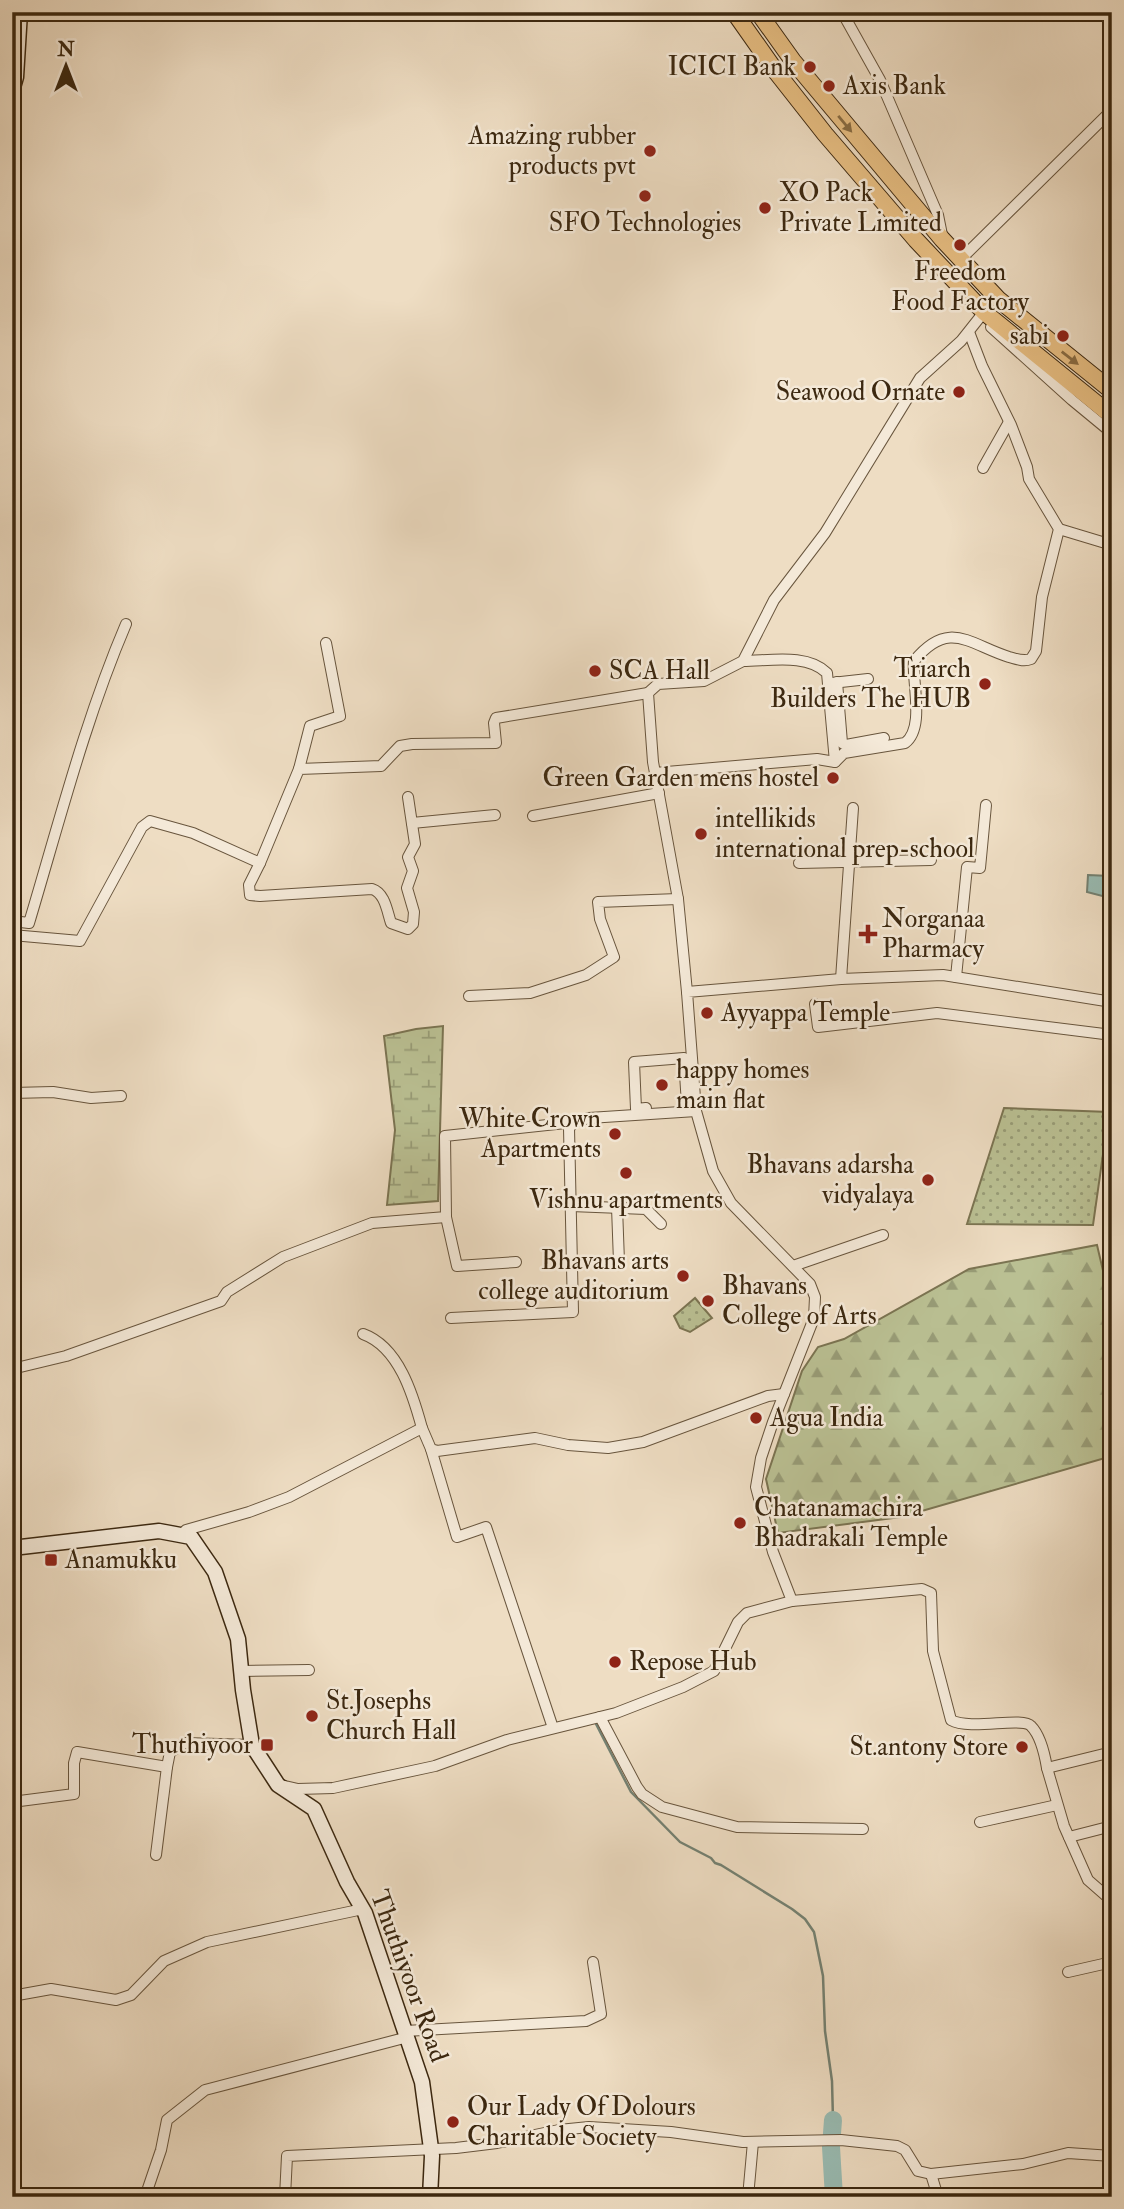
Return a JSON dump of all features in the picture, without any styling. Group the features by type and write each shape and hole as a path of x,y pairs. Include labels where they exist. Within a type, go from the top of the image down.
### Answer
{"main road":[{"path":"12,91 16,77 20,12"},
{"path":"734,12 825,134 916,240 956,281 982,315 1112,416"},
{"path":"758,12 793,61 942,239 998,299 1112,391"},
{"path":"12,1544 21,1547 159,1531 181,1535"},
{"name":"Thuthiyoor Road","path":"181,1535 191,1537 215,1572 238,1639 252,1745 278,1785 314,1809 347,1882 363,1909 422,2082 432,2150 430,2197"}],"street":[{"path":"844,12 880,80 938,215 942,239"},
{"path":"961,259 1112,110"},
{"path":"743,661 774,600 825,533 920,378 969,332 982,315 1072,400 1112,433"},
{"path":"969,332 1009,422 1029,479 1059,528 1112,545"},
{"path":"983,468 1009,422"},
{"path":"835,762 844,752 905,743 911,738 917,700 914,661 920,653 944,637 969,639 1001,654 1024,661 1031,659 1036,651 1042,597 1059,528"},
{"path":"12,567 14,545"},
{"path":"12,921 29,923 82,747 113,654 126,624"},
{"path":"326,643 340,716 310,726 299,769 249,885 250,895 372,889 378,891 384,900 391,923 408,929 413,924 414,912 407,888 413,871 408,857 415,844 408,797"},
{"path":"299,769 381,766 400,746 412,744 496,743 496,718 648,693 658,684 704,681 743,661 801,661 820,666 832,683 842,743 846,745 884,738"},
{"path":"832,683 868,679"},
{"path":"832,683 835,762"},
{"path":"648,693 655,773 678,899 687,992 693,1106"},
{"path":"655,773 817,759 835,762"},
{"path":"533,816 659,793"},
{"path":"956,977 967,867 980,868 986,805"},
{"path":"841,979 853,808"},
{"path":"412,823 495,815"},
{"path":"12,935 80,941 142,827 150,821 193,833 260,863"},
{"path":"799,863 849,864 931,860"},
{"path":"469,996 530,993 586,975 614,957 600,919 598,902 678,899"},
{"path":"687,992 841,979 943,975 1112,1002"},
{"path":"815,1004 818,1027 937,1013 1112,1035"},
{"path":"693,1106 636,1109 634,1062 684,1058 693,1106 713,1171 731,1203 810,1284 815,1297 814,1318 761,1458 756,1486 773,1552 792,1601"},
{"path":"12,1093 53,1092 91,1098 121,1096"},
{"path":"516,1262 457,1266 446,1217 445,1136 693,1106"},
{"path":"451,1318 573,1312 569,1129 575,1122"},
{"path":"571,1206 646,1209 661,1224"},
{"path":"617,1207 619,1262"},
{"path":"12,1369 66,1356 221,1301 227,1292 283,1257 372,1223 446,1217"},
{"path":"793,1266 883,1236"},
{"path":"363,1334 374,1338 403,1373 412,1392 457,1538 486,1527 553,1728"},
{"path":"431,1449 447,1450 535,1438 608,1448 643,1442 768,1396 784,1394"},
{"path":"181,1535 186,1530 289,1497 422,1428"},
{"path":"278,1785 298,1789 333,1788 435,1766 507,1740 600,1717 683,1688 714,1671 738,1622 747,1613 792,1601 922,1589 930,1593 933,1651 951,1720 959,1724 982,1725 1025,1722 1031,1726 1057,1805 1088,1880 1112,1901"},
{"path":"241,1671 309,1670"},
{"path":"600,1717 637,1787 642,1794 662,1807 737,1827 863,1829"},
{"path":"156,1855 170,1752 185,1743 252,1745"},
{"path":"12,1802 75,1794 74,1763 77,1752 167,1767"},
{"path":"1047,1768 1112,1752"},
{"path":"980,1822 1057,1805"},
{"path":"1069,1837 1112,1826"},
{"path":"12,1996 51,1989 116,2000 131,1995 164,1961 206,1942 363,1909"},
{"path":"145,2197 161,2150 167,2120 205,2090 406,2034 586,2021 601,2014 593,1962"},
{"path":"1068,1972 1112,1962"},
{"path":"285,2197 287,2156 432,2150 496,2143 580,2127 670,2132 754,2142 841,2140 897,2146 905,2150 918,2171 931,2174 1013,2166 1069,2153 1112,2156"},
{"path":"748,2197 754,2142"},
{"path":"931,2174 938,2197"}],"green space":[{"path":"443,1026 438,1201 387,1205 395,1130 384,1036"},
{"path":"1004,1108 1109,1112 1093,1225 967,1224"},
{"path":"1097,1245 1112,1309 1112,1456 901,1517 778,1533 766,1479 802,1371 818,1347 844,1339 969,1269"},
{"path":"695,1298 712,1318 690,1332 680,1328 674,1316"}],"water":[{"path":"1088,875 1110,876 1110,898 1087,892"}],"waterway":[{"path":"595,1722 631,1792 680,1842 711,1858 792,1909 805,1919 814,1932 823,1976 833,2120"},
{"path":"833,2120 831,2147 834,2197"}],"place":[{"name":"ICICI Bank","path":"810,67"},
{"name":"Axis Bank","path":"829,86"},
{"name":"Amazing rubber products pvt","path":"650,151"},
{"name":"SFO Technologies","path":"645,196"},
{"name":"XO Pack Private Limited","path":"765,208"},
{"name":"Freedom Food Factory","path":"960,245"},
{"name":"sabi","path":"1063,336"},
{"name":"Seawood Ornate","path":"959,392"},
{"name":"SCA Hall","path":"595,671"},
{"name":"Triarch Builders The HUB","path":"985,684"},
{"name":"Green Garden mens hostel","path":"833,778"},
{"name":"intellikids international prep-school","path":"701,834"},
{"name":"Norganaa Pharmacy","path":"868,934"},
{"name":"Ayyappa Temple","path":"707,1013"},
{"name":"happy homes main flat","path":"662,1085"},
{"name":"White Crown Apartments","path":"615,1134"},
{"name":"Vishnu apartments","path":"626,1173"},
{"name":"Bhavans adarsha vidyalaya","path":"928,1180"},
{"name":"Bhavans arts college auditorium","path":"683,1276"},
{"name":"Bhavans College of Arts","path":"708,1301"},
{"name":"Agua India","path":"756,1418"},
{"name":"Chatanamachira Bhadrakali Temple","path":"740,1523"},
{"name":"Anamukku","path":"51,1560"},
{"name":"Repose Hub","path":"615,1662"},
{"name":"St.Josephs Church Hall","path":"312,1716"},
{"name":"Thuthiyoor","path":"267,1745"},
{"name":"St.antony Store","path":"1022,1747"},
{"name":"Our Lady Of Dolours Charitable Society","path":"453,2122"}]}
